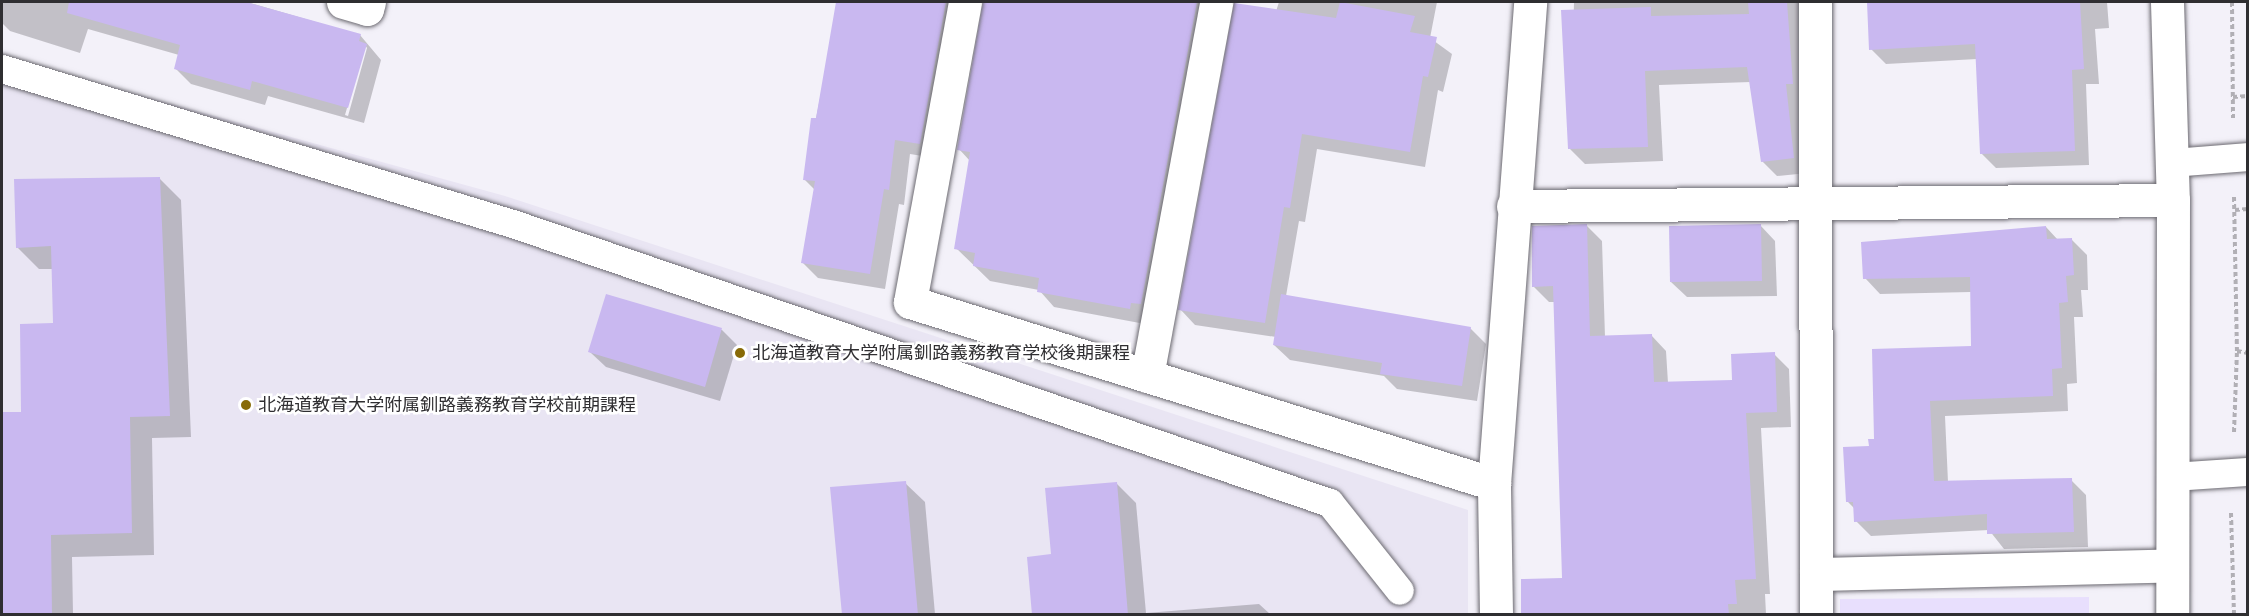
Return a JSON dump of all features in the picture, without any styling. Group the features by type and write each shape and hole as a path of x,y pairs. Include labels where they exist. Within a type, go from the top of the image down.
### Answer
{"street":[{"path":"344,2 367,9 369,2"},
{"path":"965,2 910,302 1494,484"},
{"path":"1148,376 1216,2"},
{"path":"1496,615 1494,484 1530,2"},
{"path":"1815,2 1816,615"},
{"path":"2167,2 2173,200 2172,615"},
{"path":"1513,206 1815,201 2173,200"},
{"path":"1816,574 2172,565"}],"lane":[{"path":"2,69 516,225 1330,503 1400,591"},
{"path":"2172,163 2247,157"},
{"path":"2172,477 2240,473"}],"path":[{"path":"2233,97 2247,96"},
{"path":"2235,210 2247,209"},
{"path":"2237,351 2240,473"},
{"path":"2234,615 2231,508 2239,508"}],"shaded area":[{"path":"2,57 505,196 1468,510 1468,614 2,614"},
{"path":"2089,597 2089,614 1840,614 1840,599"}],"building":[{"path":"69,2 246,2 361,34 359,41 367,44 348,108 252,81 250,90 174,69 180,45 67,13"},
{"path":"836,2 946,2 920,144 895,140 889,190 884,189 870,274 801,263 815,181 803,180 811,118 816,118"},
{"path":"983,2 1197,2 1141,304 1131,303 1130,309 1037,292 1039,278 973,266 975,253 954,249 970,152 957,150"},
{"path":"1340,2 1415,16 1410,32 1437,37 1428,77 1423,76 1410,152 1302,134 1290,208 1284,207 1265,323 1178,310 1234,3 1336,18"},
{"path":"1748,2 1787,2 1793,84 1786,84 1794,158 1761,162 1747,67 1645,71 1648,147 1568,149 1561,10 1651,7 1651,16 1749,14"},
{"path":"1867,2 2080,2 2084,69 2072,70 2075,151 1980,154 1975,44 1869,50"},
{"path":"160,177 170,416 130,417 132,533 51,535 52,615 2,615 2,412 21,412 20,324 53,323 51,246 16,248 14,179"},
{"path":"1587,224 1590,336 1652,334 1654,382 1732,380 1731,354 1775,352 1777,412 1746,413 1756,579 1735,580 1737,604 1728,604 1729,615 1521,615 1521,579 1562,578 1553,286 1532,287 1532,226"},
{"path":"1761,224 1762,281 1670,282 1669,226"},
{"path":"2046,226 2047,239 2072,238 2074,275 2066,276 2068,302 2059,303 2062,368 2052,369 2053,396 1930,401 1934,481 2072,478 2074,532 1987,534 1987,514 1854,522 1853,502 1846,502 1843,447 1869,446 1868,439 1874,439 1872,349 1971,346 1970,277 1863,279 1861,242"},
{"path":"606,294 722,328 705,387 588,352"},
{"path":"1281,294 1471,327 1462,386 1380,374 1382,363 1273,345"},
{"path":"906,481 918,615 842,615 830,487"},
{"path":"1117,482 1128,615 1032,615 1027,557 1051,554 1045,488"}],"place":[{"name":"北海道教育大学附属釧路義務教育学校後期課程","path":"740,353"},
{"name":"北海道教育大学附属釧路義務教育学校前期課程","path":"246,405"}]}
